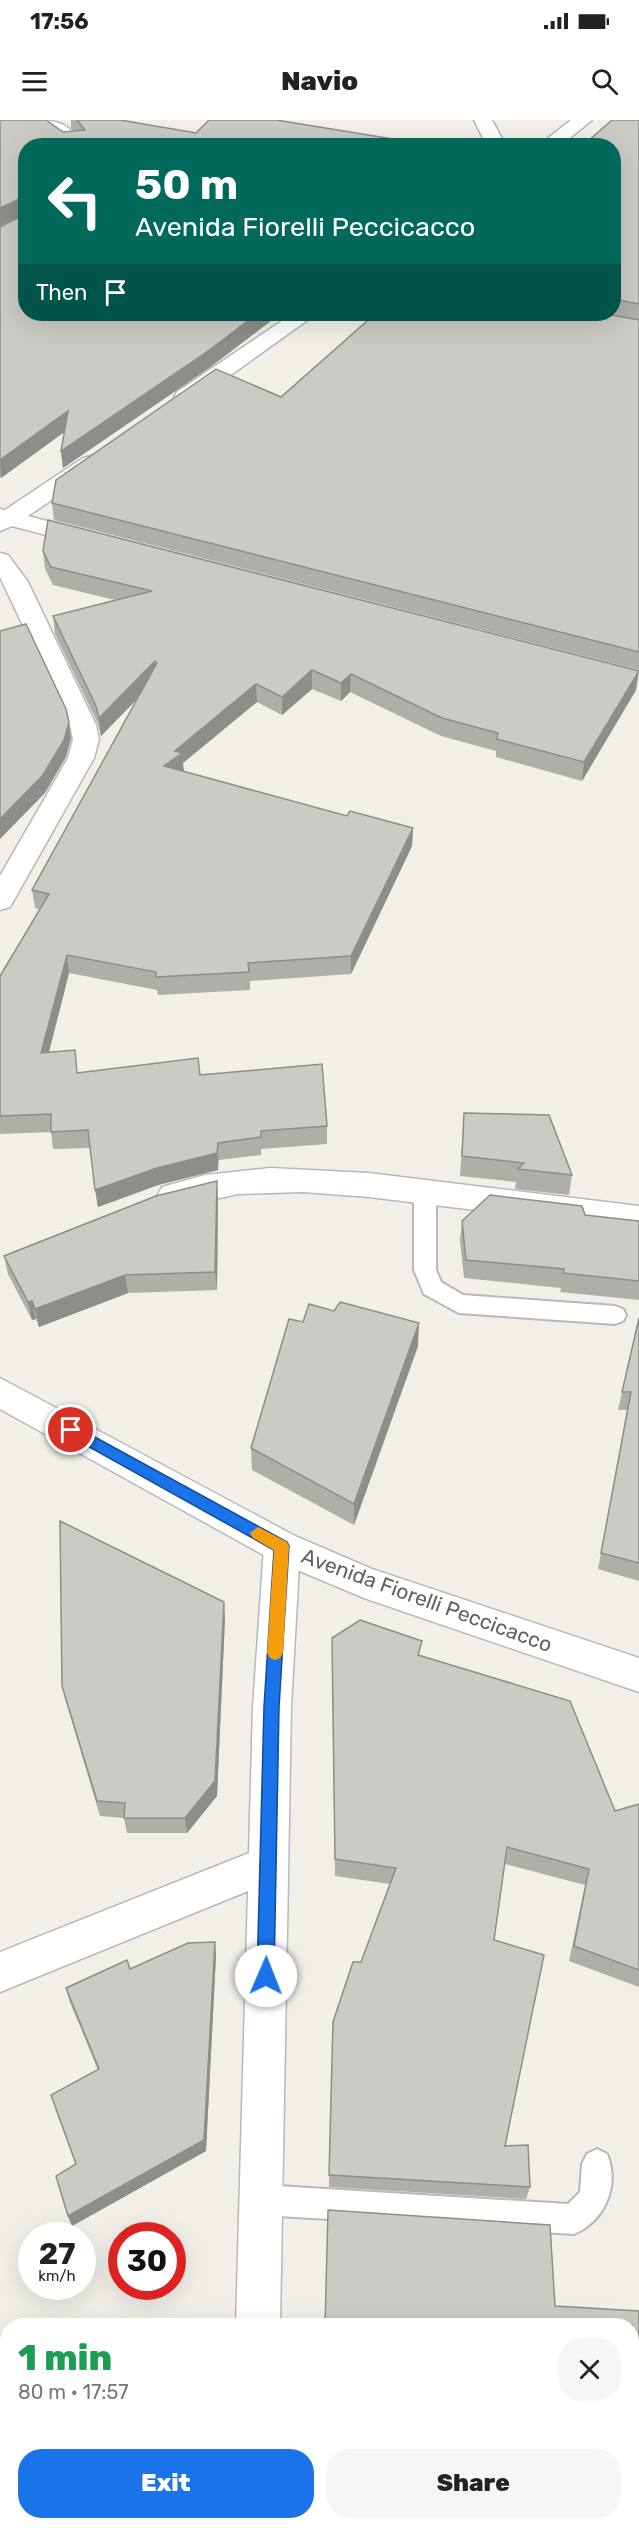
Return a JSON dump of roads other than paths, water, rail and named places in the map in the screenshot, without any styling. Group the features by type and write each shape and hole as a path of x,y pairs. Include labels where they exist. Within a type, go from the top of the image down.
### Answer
{"street":[{"path":"483,120 492,138"},
{"path":"558,138 584,120"},
{"path":"50,122 69,138"},
{"path":"172,406 295,321"},
{"path":"3,520 105,453"},
{"path":"3,520 112,546"},
{"path":"0,560 16,582 84,725 86,739 81,758 0,900"},
{"path":"142,1206 194,1190 237,1181 267,1179 356,1183 639,1218"},
{"name":"Avenida Fiorelli Peccicacco","path":"0,1392 282,1546 364,1582 639,1675"},
{"path":"258,2318 272,1707 282,1546"},
{"path":"0,1972 268,1864"}],"lane":[{"path":"425,1192 425,1270 432,1288 459,1304 615,1315"},
{"path":"262,2200 574,2219 594,2199 597,2164"}]}
